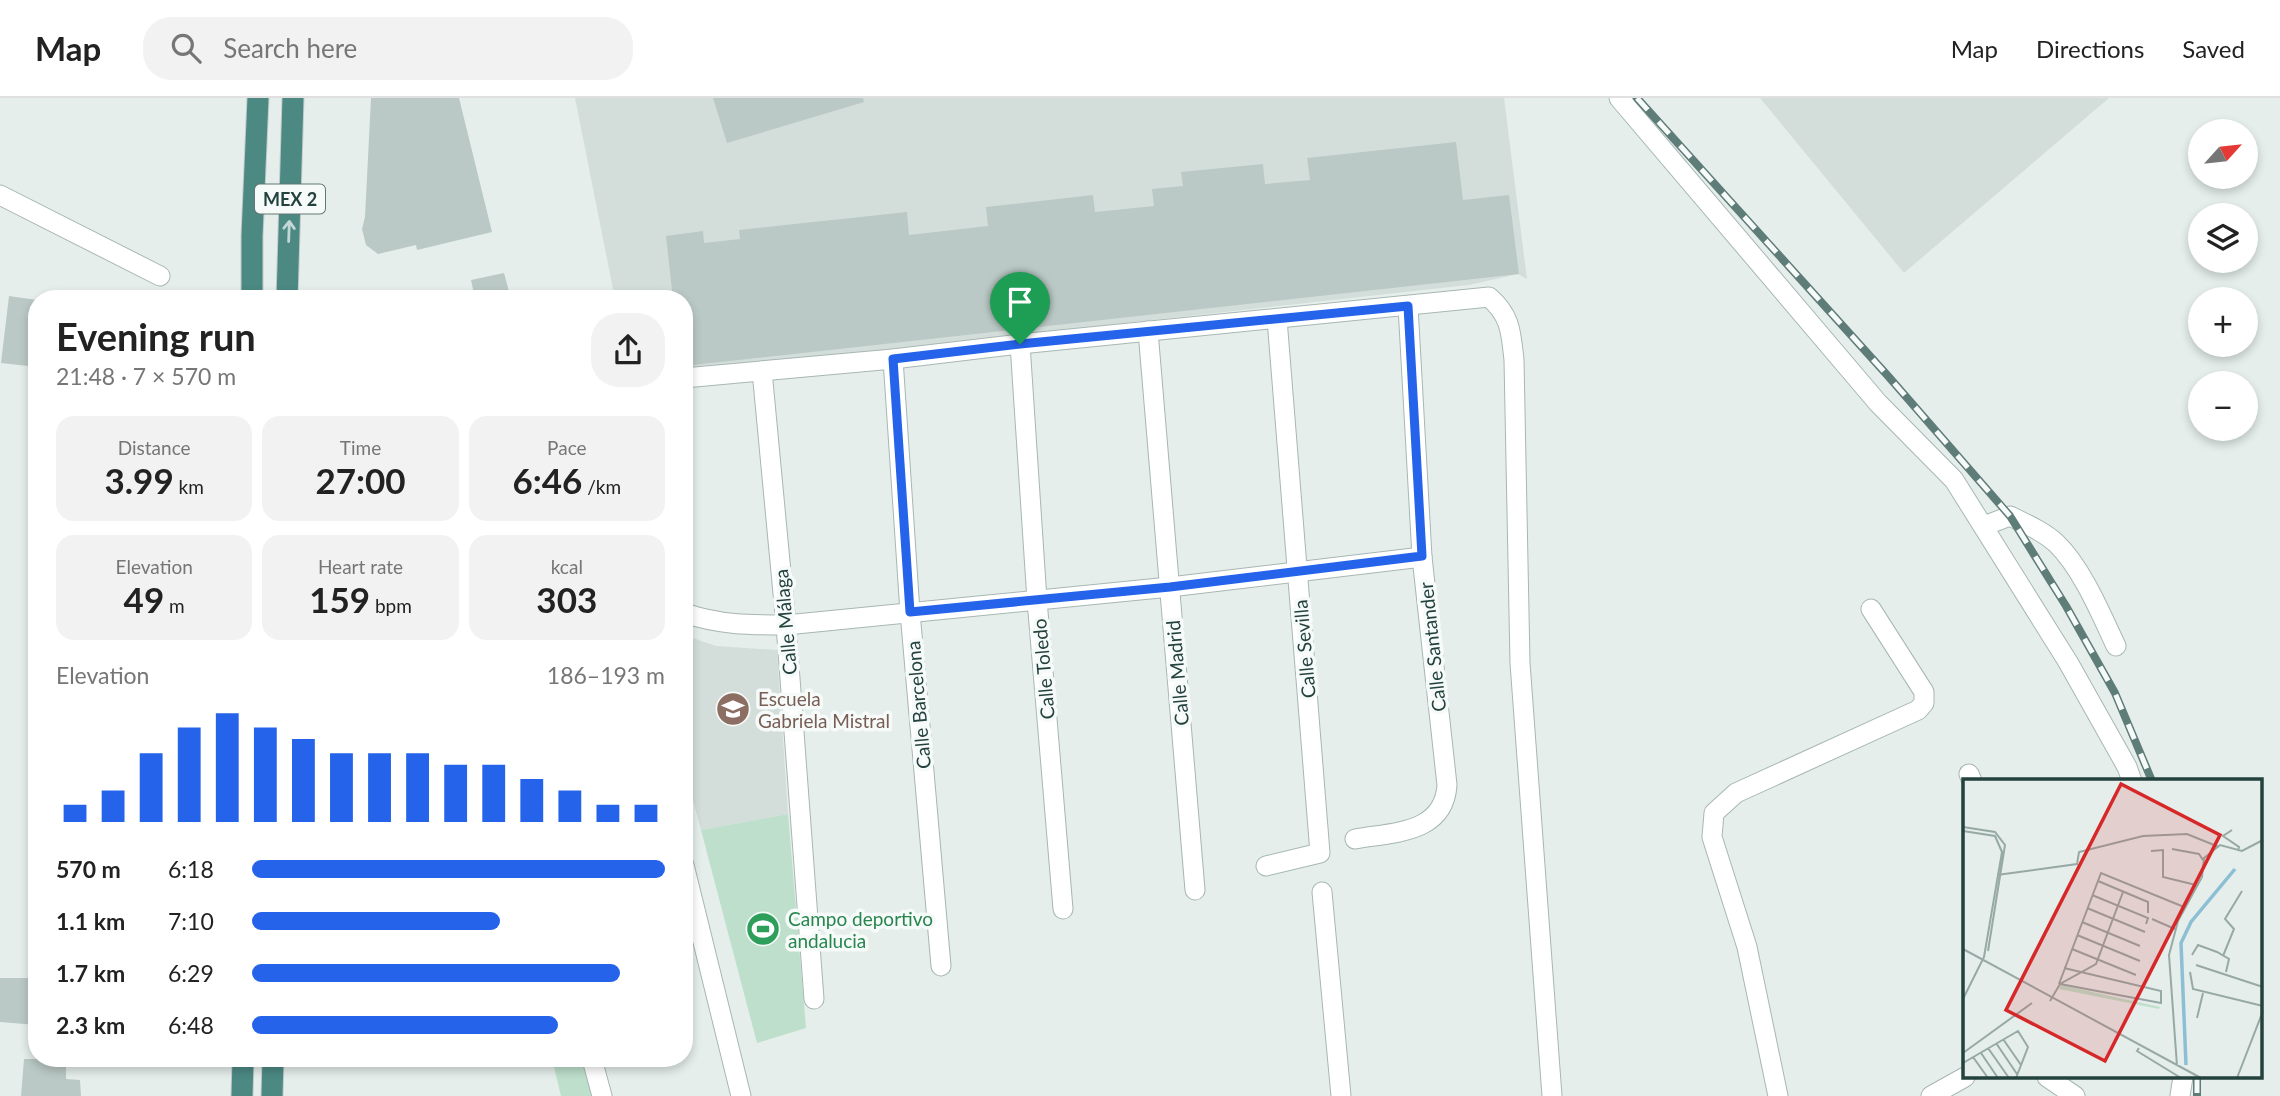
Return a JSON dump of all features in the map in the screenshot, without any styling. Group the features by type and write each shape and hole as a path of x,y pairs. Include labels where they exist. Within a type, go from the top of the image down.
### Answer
{"highway":[{"name":"MEX 2","path":"251,290 258,98"},
{"name":"MEX 2","path":"287,290 293,98"},
{"path":"242,1096 243,1067"},
{"path":"272,1096 273,1067"}],"street":[{"path":"1619,98 1878,403 1954,480 2068,662 2131,779"},
{"path":"0,195 160,276"},
{"path":"693,377 1489,297 1501,308 1511,335 1516,426 1520,663 1552,1096"},
{"name":"Calle Santander","path":"1355,839 1424,824 1441,809 1447,785 1422,556 1408,306"},
{"name":"Calle Sevilla","path":"1266,866 1320,853 1276,319"},
{"name":"Calle Madrid","path":"1148,331 1195,890"},
{"name":"Calle Toledo","path":"1020,344 1037,600 1063,909"},
{"name":"Calle Barcelona","path":"893,359 910,612 941,966"},
{"name":"Calle Málaga","path":"762,371 786,625 814,999"},
{"path":"1984,526 2010,516 2035,527 2057,544 2087,584 2116,646"},
{"path":"693,615 730,624 786,625 1170,587 1422,556"},
{"path":"1778,1096 1747,947 1712,837 1714,813 1736,793 1918,710 1924,702 1924,692 1871,609"},
{"path":"1322,892 1341,1096"},
{"path":"693,930 741,1096"},
{"path":"594,1067 602,1096"},
{"path":"1931,1096 1963,1078"},
{"path":"2050,1079 2075,1096"}],"shaded area":[{"path":"575,98 1504,98 1527,279 1518,274 1469,285 693,371 693,290 613,290"},
{"path":"1760,98 2109,98 1904,273"},
{"name":"Escuela Gabriela Mistral","path":"693,638 716,646 777,650 788,814 701,830 693,801"}],"green space":[{"name":"Campo deportivo andalucia","path":"788,814 806,1028 757,1043 701,830"},
{"path":"554,1067 586,1067 593,1096 561,1096"}],"building":[{"path":"371,98 459,98 492,232 417,250 416,245 378,254 366,245 362,229 365,217"},
{"path":"713,98 863,98 864,102 727,143"},
{"path":"1456,142 1463,200 1509,195 1519,274 693,365 693,290 672,290 666,236 703,231 704,243 740,239 739,230 907,212 909,235 988,226 986,207 1093,195 1095,212 1154,206 1152,189 1183,186 1181,172 1263,164 1265,184 1310,180 1307,158"},
{"path":"504,273 509,290 473,290 471,280"},
{"path":"9,296 28,299 28,366 1,363"},
{"path":"0,978 28,978 28,1024 0,1022"},
{"path":"24,1059 28,1059 28,1067 66,1067 66,1079 80,1080 81,1096 21,1096"}],"railway":[{"path":"1637,98 1888,376 2010,516 2066,606 2115,693 2151,779"},
{"path":"2197,1079 2197,1096"}],"place":[{"name":"Escuela Gabriela Mistral","path":"733,709"},
{"name":"Campo deportivo andalucia","path":"763,929"}],"route":[{"path":"1408,306 1422,556 1170,587 910,612 893,359 1020,344 1408,306"}]}
